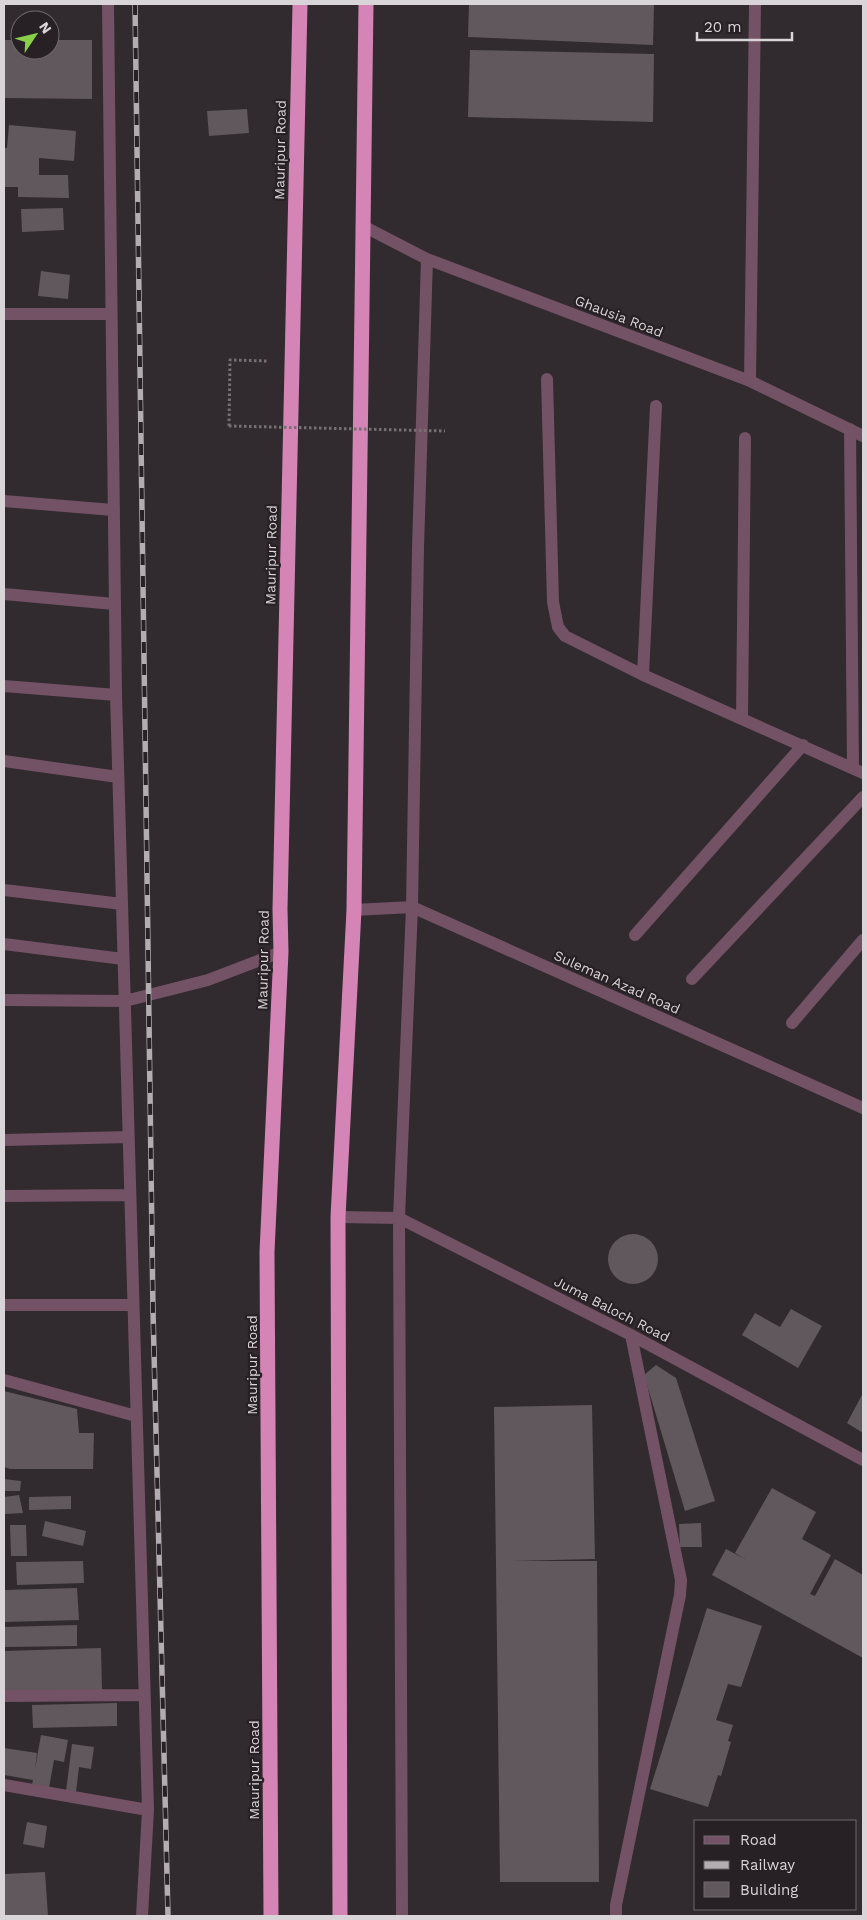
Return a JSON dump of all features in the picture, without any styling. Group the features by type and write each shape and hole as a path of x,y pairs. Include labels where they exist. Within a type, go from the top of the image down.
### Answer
{"highway":[{"name":"Mauripur Road","path":"271,1916 267,1252 281,952 280,900 300,4"},
{"path":"340,1916 338,1216 354,910 366,4"}],"street":[{"path":"108,4 114,604 148,1810 142,1916"},
{"path":"750,381 755,4"},
{"name":"Ghausia Road","path":"363,226 427,259 750,381 863,436"},
{"path":"402,1916 399,1218 412,907 418,548 427,259"},
{"path":"4,314 111,314"},
{"path":"547,379 553,602 558,627 572,641 643,675 858,771 850,429"},
{"path":"643,675 656,406"},
{"path":"742,718 744,438"},
{"path":"4,501 113,510"},
{"path":"4,594 114,604"},
{"path":"4,686 116,694"},
{"path":"635,935 803,745"},
{"path":"4,761 118,777"},
{"path":"692,979 863,797"},
{"path":"4,890 122,904"},
{"name":"Suleman Azad Road","path":"354,910 412,907 863,1108"},
{"path":"792,1023 863,940"},
{"path":"4,944 123,959"},
{"path":"4,1000 124,1002 208,980 281,952"},
{"path":"4,1140 128,1137"},
{"path":"4,1196 130,1195"},
{"name":"Juma Baloch Road","path":"338,1216 399,1218 631,1335 863,1460"},
{"path":"4,1305 133,1305"},
{"path":"616,1916 616,1905 678,1604 681,1580 631,1335"},
{"path":"4,1380 136,1416"},
{"path":"4,1696 144,1695"},
{"path":"4,1785 148,1810"}],"path":[{"path":"292,362 230,360 229,426 445,431"}],"building":[{"path":"469,4 654,4 653,45 468,37"},
{"path":"4,40 10,40 10,60 60,60 60,40 92,40 92,99 4,98"},
{"path":"470,50 654,54 653,122 468,117"},
{"path":"247,109 249,133 209,136 207,111"},
{"path":"9,125 76,131 74,161 39,158 39,175 68,175 69,198 18,197 18,187 4,187 4,148 7,148"},
{"path":"63,208 64,230 22,232 21,209"},
{"path":"41,271 70,275 68,299 38,296"},
{"path":"628,1234 638,1234 651,1241 658,1254 658,1264 651,1277 638,1284 628,1284 619,1280 612,1273 608,1264 608,1254 612,1245 619,1238"},
{"path":"791,1309 822,1326 798,1368 742,1335 755,1313 780,1327"},
{"path":"656,1365 676,1378 715,1501 685,1511 644,1375"},
{"path":"4,1391 77,1409 79,1433 94,1433 93,1469 10,1469 4,1467"},
{"path":"863,1393 863,1433 847,1423"},
{"path":"592,1405 595,1559 513,1561 597,1561 599,1882 500,1882 494,1407"},
{"path":"4,1479 21,1481 20,1491 4,1491"},
{"path":"772,1488 816,1512 802,1539 831,1555 810,1594 815,1596 835,1559 863,1575 863,1658 712,1575 726,1549 745,1559 735,1553"},
{"path":"19,1495 23,1513 4,1514 4,1497"},
{"path":"71,1496 71,1509 29,1510 29,1497"},
{"path":"45,1521 86,1531 83,1546 42,1536"},
{"path":"701,1523 702,1547 680,1547 679,1524"},
{"path":"10,1525 26,1525 27,1556 11,1556"},
{"path":"83,1561 84,1583 17,1585 16,1562"},
{"path":"77,1588 79,1620 4,1622 4,1590"},
{"path":"707,1608 762,1626 741,1687 728,1684 716,1720 733,1725 728,1741 731,1742 721,1776 718,1775 708,1807 650,1789"},
{"path":"77,1625 77,1646 4,1647 4,1627"},
{"path":"101,1648 102,1690 4,1693 4,1651"},
{"path":"117,1703 117,1726 33,1728 32,1705"},
{"path":"41,1735 68,1740 64,1762 54,1760 49,1788 32,1785 33,1780 4,1775 4,1748 37,1753 35,1769"},
{"path":"72,1744 94,1747 91,1769 79,1767 76,1792 66,1791"},
{"path":"27,1822 47,1826 44,1848 23,1844"},
{"path":"45,1872 48,1916 4,1916 4,1874"}],"railway":[{"path":"135,4 153,1311 168,1916"}]}
